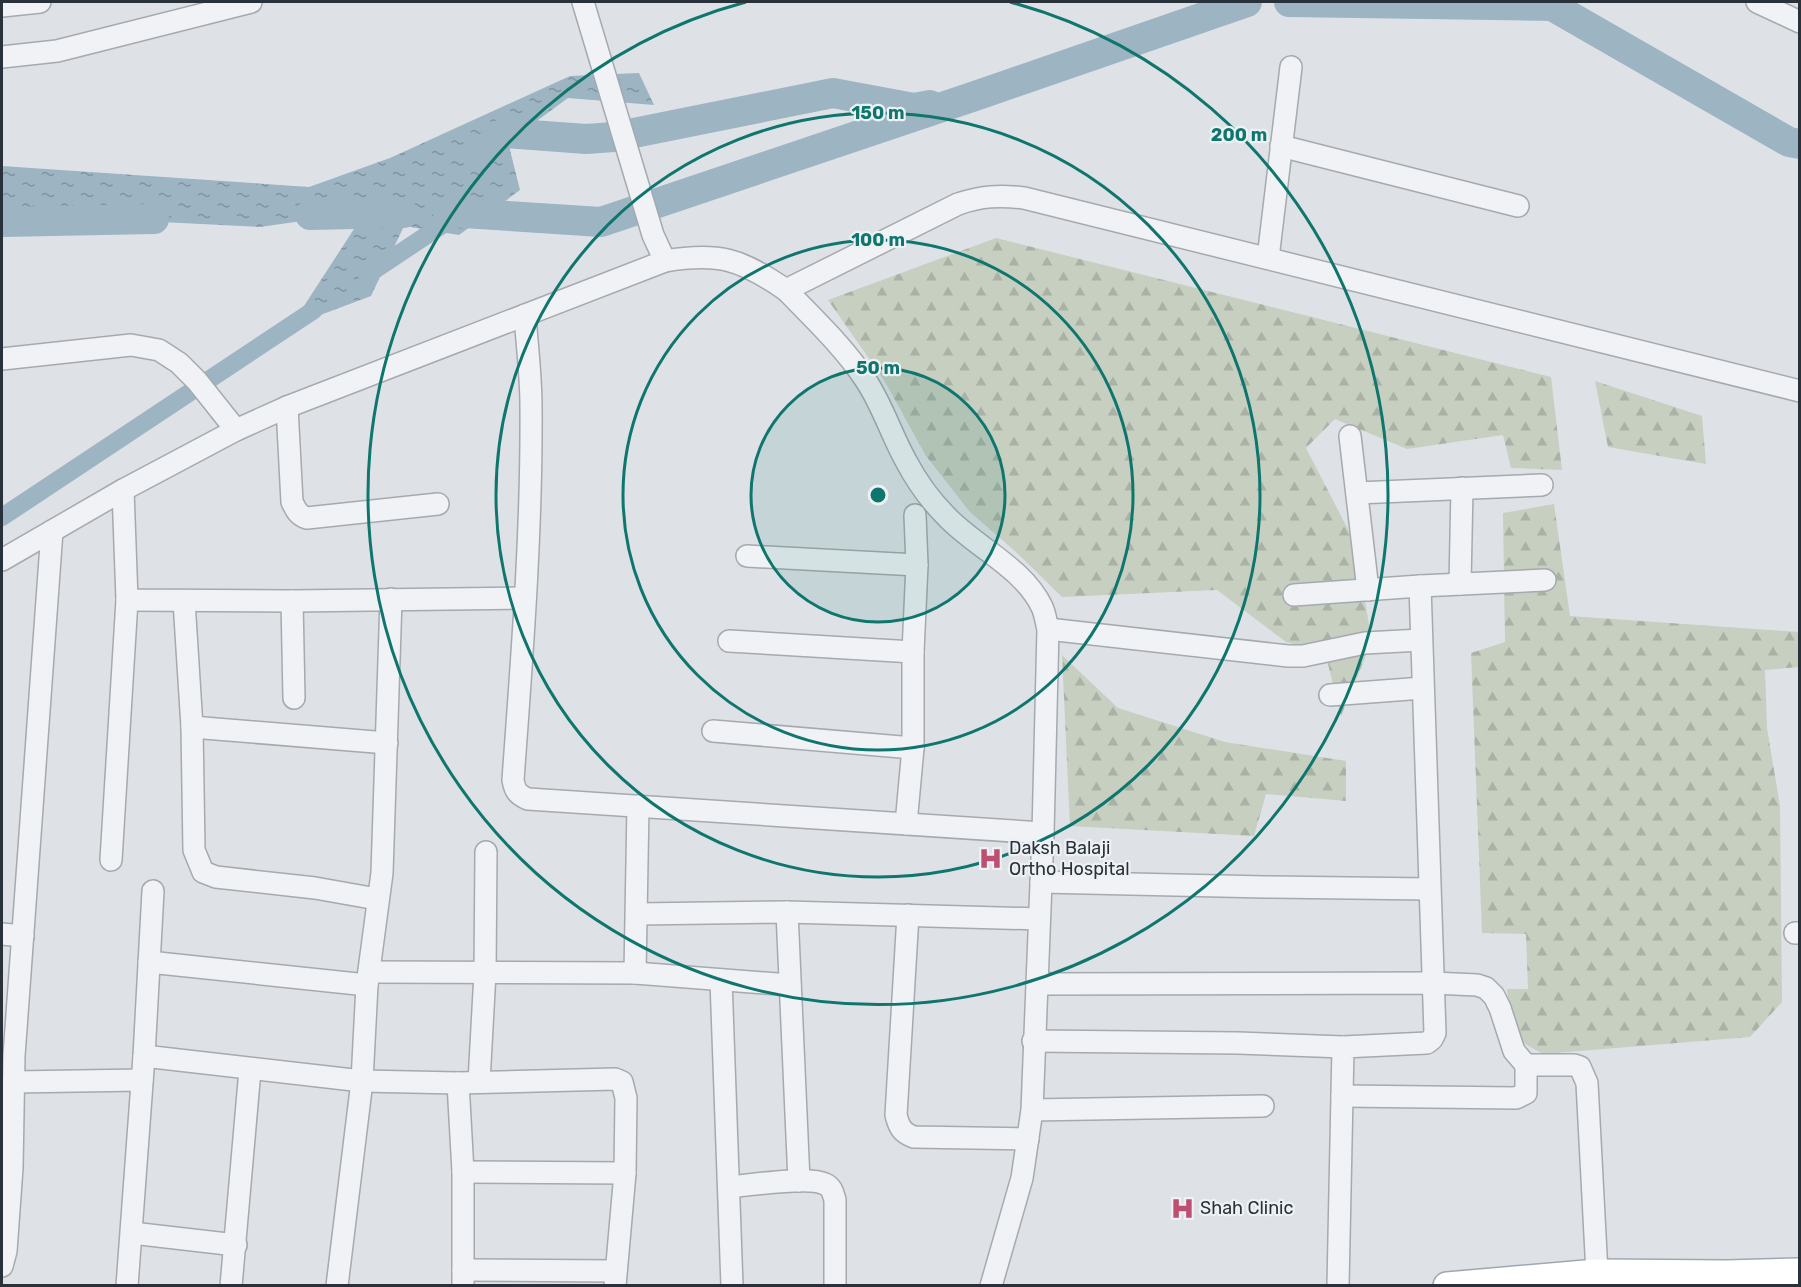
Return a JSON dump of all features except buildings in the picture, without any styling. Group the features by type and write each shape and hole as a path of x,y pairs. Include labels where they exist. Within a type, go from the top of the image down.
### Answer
{"main road":[{"path":"1447,1286 1613,1277 1728,1280 1800,1272"}],"street":[{"path":"2,6 40,2"},
{"path":"2,57 57,51 251,2"},
{"path":"583,2 594,32 653,235 665,261"},
{"path":"1756,2 1800,22"},
{"path":"1268,258 1291,67"},
{"path":"1281,146 1518,206"},
{"path":"786,290 958,204 977,197 1002,195 1024,198 1800,391"},
{"path":"2,560 123,490 230,423 287,407 665,261 693,256 718,258 748,266 786,290 833,338 865,378 880,404 906,461 928,494 946,517 1030,589 1042,607 1048,629 1032,1110 1022,1178 991,1286"},
{"path":"525,315 531,403 525,598 514,790 520,796 528,799 1043,833"},
{"path":"2,359 130,345 159,350 179,363 197,381 230,423"},
{"path":"287,407 292,502 301,516 307,518 438,504"},
{"path":"1350,436 1368,590"},
{"path":"1357,493 1542,484"},
{"path":"1460,584 1462,488"},
{"path":"111,860 127,600 123,490"},
{"path":"906,824 913,748 913,652 917,565 915,515"},
{"path":"2,1266 6,1251 12,1180 14,1082 8,1055 23,936 52,531"},
{"path":"747,556 917,565"},
{"path":"1294,595 1545,580"},
{"path":"1033,1041 1238,1043 1344,1047 1418,1044 1427,1043 1432,1039 1435,1033 1420,586"},
{"path":"337,1286 362,1081 368,979 384,841 391,598"},
{"path":"127,600 292,601 525,598"},
{"path":"184,601 192,727 194,850 203,872 216,877 315,888 378,899"},
{"path":"292,601 294,698"},
{"path":"1048,629 1288,656 1303,656 1365,643 1421,640"},
{"path":"729,641 913,652"},
{"path":"1330,695 1423,688"},
{"path":"192,727 387,743"},
{"path":"713,731 913,748"},
{"path":"635,973 638,806"},
{"path":"479,1082 485,973 486,852"},
{"path":"1041,882 1265,888 1429,889"},
{"path":"127,1286 144,1056 153,891"},
{"path":"637,914 787,912 1039,919"},
{"path":"787,912 800,1181"},
{"path":"908,915 896,1115 899,1126 905,1134 914,1137 1028,1139"},
{"path":"2,934 23,936"},
{"path":"149,962 368,979 485,973 635,973 790,985"},
{"path":"721,980 732,1286"},
{"path":"1037,984 1433,983 1477,985 1486,988 1494,996 1515,1051 1526,1065 1526,1093 1516,1098 1342,1096"},
{"path":"1338,1286 1344,1047"},
{"path":"144,1056 250,1070 362,1081 458,1083 615,1079 622,1082 626,1098 625,1173 616,1278 463,1278 464,1172 458,1083"},
{"path":"1526,1065 1574,1065 1580,1067 1584,1075 1587,1083 1613,1277"},
{"path":"231,1286 250,1070"},
{"path":"14,1082 142,1080"},
{"path":"1032,1110 1263,1106"},
{"path":"464,1172 625,1173"},
{"path":"729,1187 800,1181 826,1184 833,1190 835,1286"},
{"path":"132,1233 236,1245"}],"green space":[{"path":"996,238 1551,377 1562,470 1511,468 1503,435 1407,449 1335,419 1306,448 1354,541 1372,641 1341,716 1325,652 1286,642 1217,590 1062,597 970,512 926,456 884,380 828,300"},
{"path":"1595,381 1702,416 1706,464 1608,447"},
{"path":"1554,504 1570,616 1799,632 1799,667 1765,670 1767,728 1780,806 1782,1002 1750,1037 1543,1054 1513,1037 1507,989 1528,989 1526,934 1482,933 1471,653 1505,642 1503,513"},
{"path":"1062,655 1118,708 1225,742 1346,761 1346,801 1266,794 1254,836 1070,826"}],"water":[{"path":"639,73 654,105 568,98 508,142 520,190 459,235 404,226 371,296 291,326 365,212 260,227 2,214 2,166 309,187 390,158 570,76"}],"waterway":[{"path":"448,212 601,222 1247,2"},
{"path":"1289,2 1552,6 1789,142 1800,144"},
{"path":"483,151 504,133 586,139 614,137 833,93 914,108 930,105"},
{"path":"310,215 403,213"},
{"path":"367,275 454,217"},
{"path":"2,222 154,219"},
{"path":"2,517 314,310"}],"place":[{"name":"Daksh Balaji Ortho Hospital","path":"991,858"},
{"name":"Shah Clinic","path":"1182,1208"}]}
